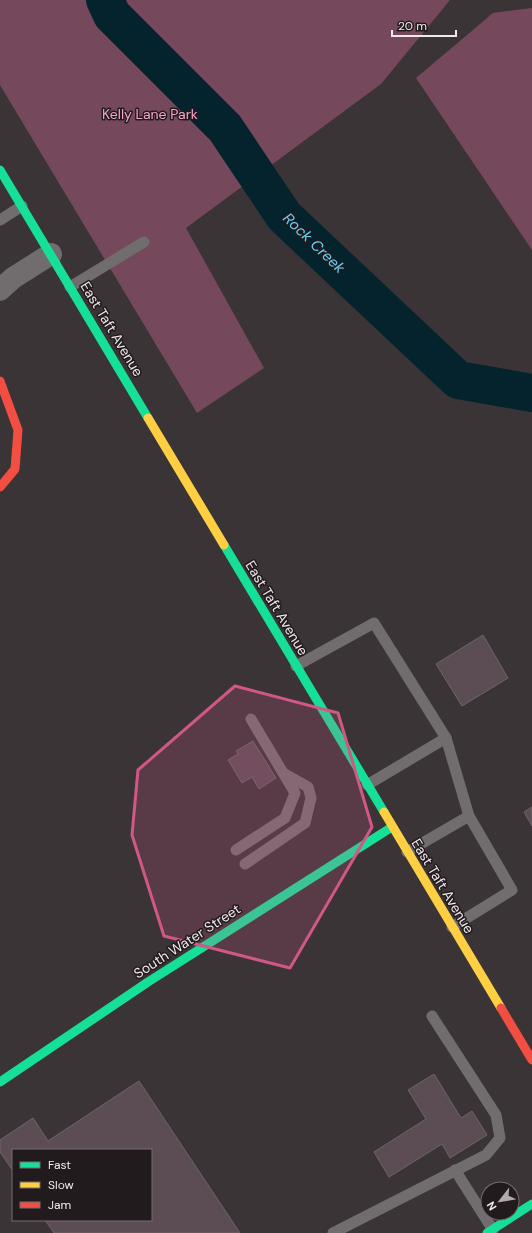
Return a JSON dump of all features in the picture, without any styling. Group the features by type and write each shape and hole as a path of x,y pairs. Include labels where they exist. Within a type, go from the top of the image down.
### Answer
{"main road":[{"name":"East Taft Avenue","path":"0,170 532,1060"},
{"path":"0,381 18,430 15,469 0,487"},
{"name":"South Water Street","path":"0,1082 148,982 392,827"},
{"path":"490,1231 532,1204"}],"street":[{"path":"0,290 13,278 51,254"}],"lane":[{"path":"0,220 22,206"},
{"path":"70,287 144,242"},
{"path":"296,666 374,623 446,738 469,816 512,890 452,927"},
{"path":"236,850 285,818 295,792 250,719"},
{"path":"367,785 446,738"},
{"path":"245,864 305,824 311,798 308,788 284,774"},
{"path":"407,852 469,816"},
{"path":"333,1233 486,1155 500,1138 496,1115 432,1016"},
{"path":"455,1170 490,1231"}],"highlighted area":[{"path":"235,686 338,713 372,827 290,968 164,936 132,835 138,770"}],"green space":[{"name":"Kelly Lane Park","path":"0,0 450,0 381,84 186,228 264,368 197,413 0,85"},
{"path":"532,8 532,250 416,78 493,13"}],"building":[{"path":"483,635 508,678 462,706 436,664"},
{"path":"253,741 276,778 259,789 252,777 242,783 228,760 238,754 236,751"},
{"path":"532,807 532,826 524,812"},
{"path":"434,1074 461,1118 472,1111 487,1135 450,1158 442,1144 389,1177 374,1152 426,1119 408,1090"},
{"path":"139,1081 240,1233 54,1233 46,1221 152,1221 152,1149 12,1149 12,1170 0,1152 0,1140 33,1118 48,1141"}],"waterway":[{"name":"Rock Creek","path":"105,0 112,15 225,128 284,216 458,380 532,393"}],"traffic: fast":[{"path":"0,170 148,418"},
{"path":"224,545 384,812"},
{"path":"0,1082 148,982 392,827"},
{"path":"487,1233 532,1204"}],"traffic: slow":[{"path":"148,418 224,545"},
{"path":"384,812 501,1008"}],"traffic: jam":[{"path":"0,381 18,430 15,469 0,487"},
{"path":"501,1008 532,1060"}]}
